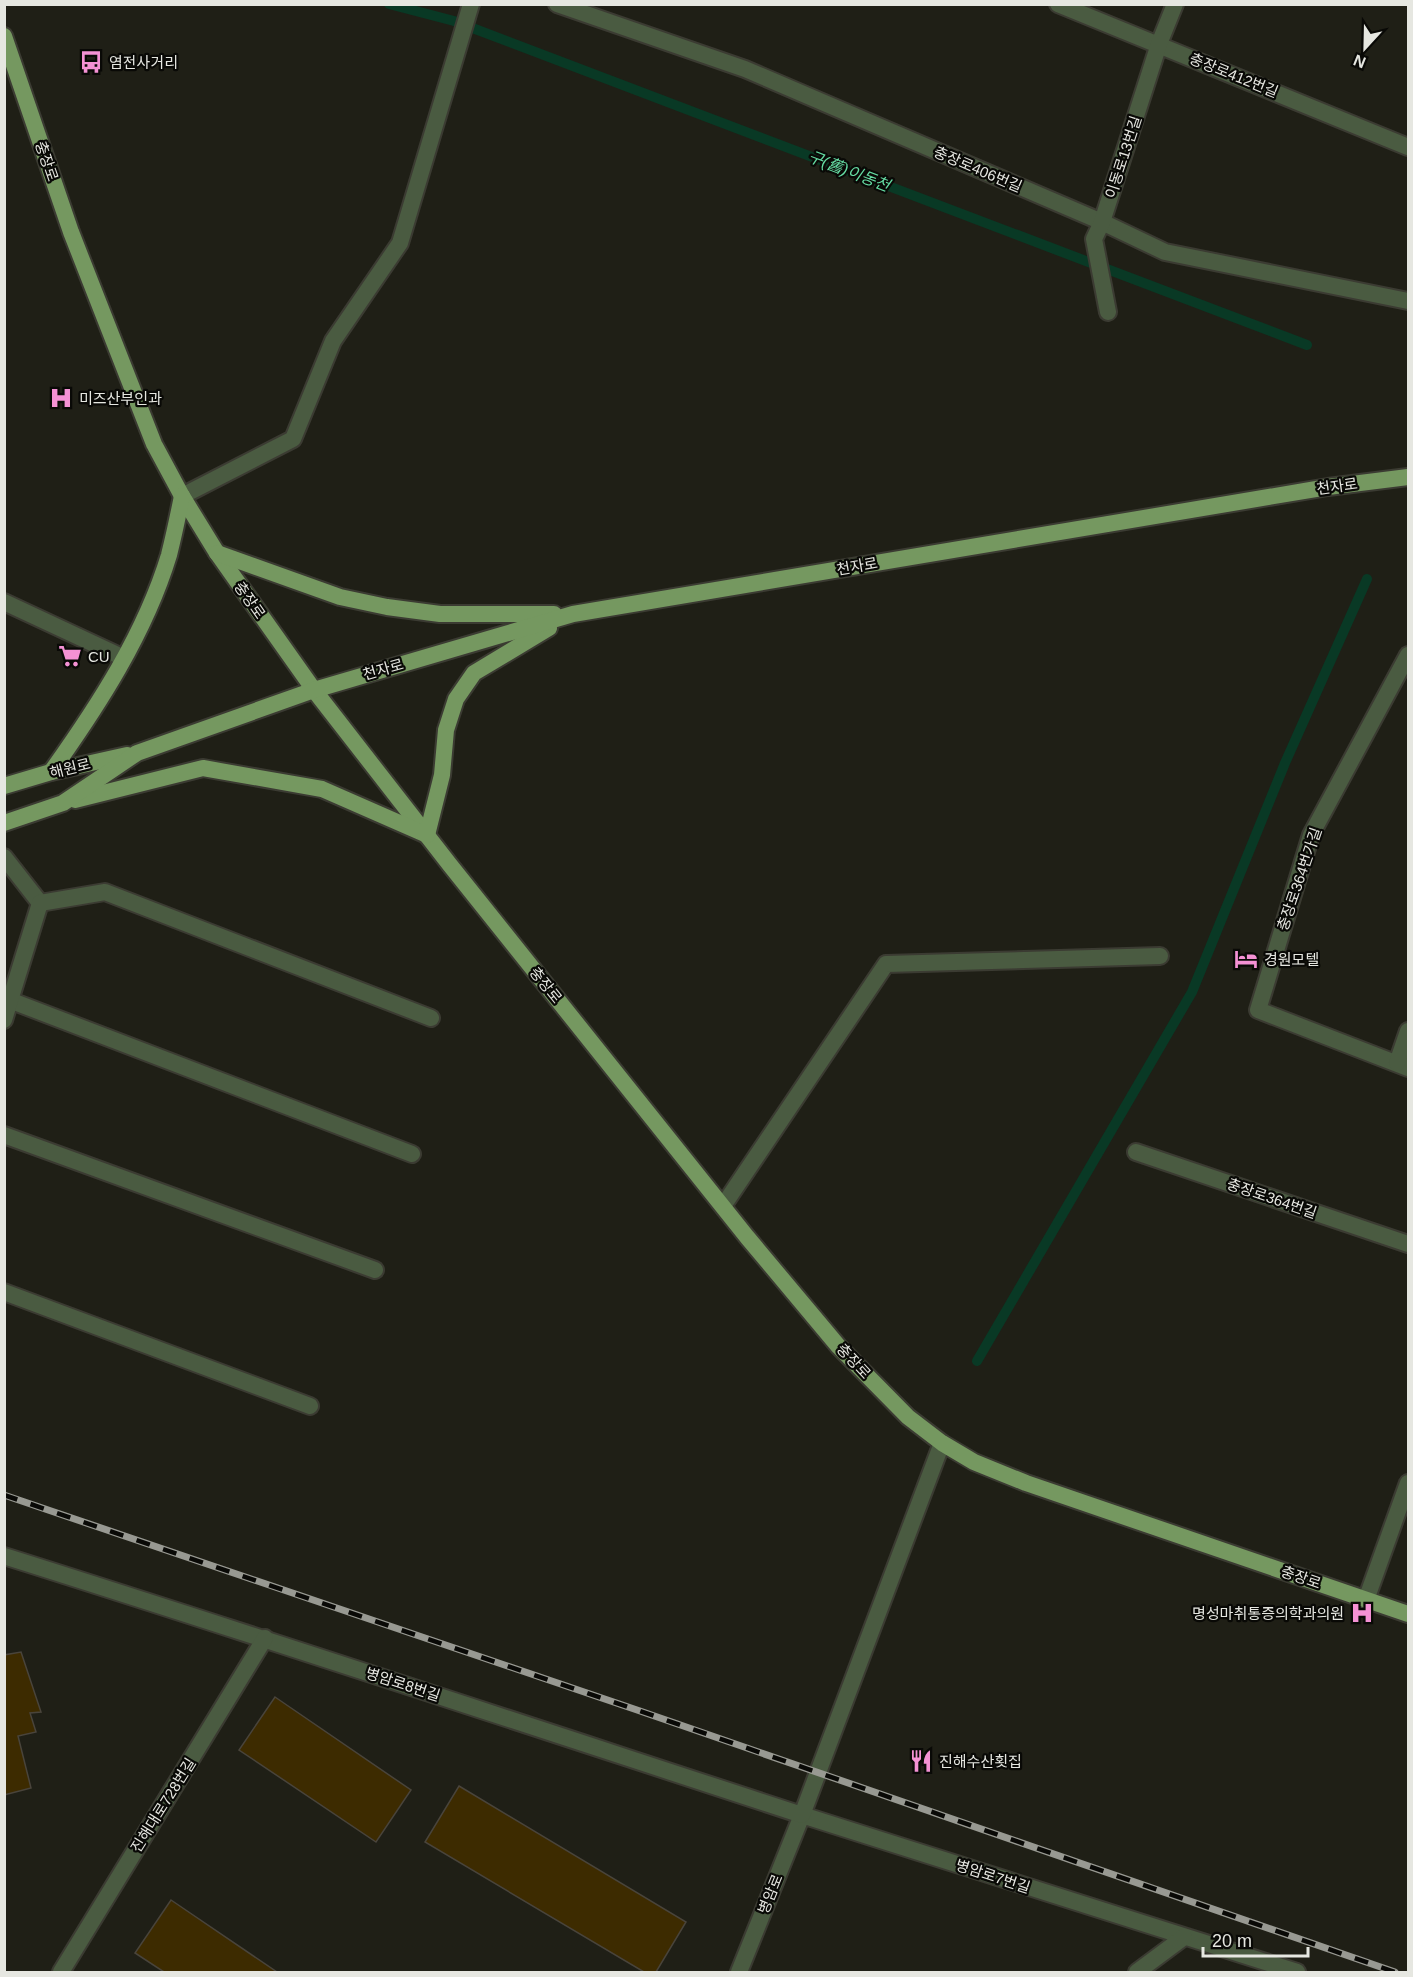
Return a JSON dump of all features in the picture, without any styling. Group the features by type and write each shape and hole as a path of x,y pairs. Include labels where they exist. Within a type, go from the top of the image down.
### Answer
{"main road":[{"name":"충장로","path":"4,36 71,231 154,444 217,553 314,690 427,835 723,1206 839,1347 908,1417 942,1443 974,1462 1026,1483 1408,1614"},
{"name":"천자로","path":"137,753 314,690 573,614 1328,487 1408,477"},
{"path":"51,772 98,705 148,609 173,537 182,496"},
{"path":"217,553 340,597 396,609 441,614 573,614"},
{"path":"4,823 63,803 203,768 322,789 427,835 442,775 446,730 456,699 474,673 573,614"},
{"path":"63,803 137,753"},
{"name":"해원로","path":"4,786 51,772 137,753"}],"street":[{"path":"182,496 293,439 333,341 400,243 471,4"},
{"name":"충장로406번길","path":"557,4 745,69 1102,222 1166,252 1408,301"},
{"name":"충장로412번길","path":"1058,4 1408,147"},
{"name":"이동로13번길","path":"1108,312 1094,238 1102,222 1159,44 1175,4"},
{"path":"4,602 124,658"},
{"name":"충장로364번가길","path":"1408,655 1311,835 1258,1010 1402,1066 1408,1031"},
{"path":"4,857 40,903"},
{"path":"40,903 105,892 431,1018"},
{"path":"4,1020 8,1000 40,903"},
{"path":"723,1206 886,964 1160,956"},
{"path":"8,1000 412,1154"},
{"path":"4,1135 375,1270"},
{"name":"충장로364번길","path":"1136,1152 1408,1244"},
{"path":"4,1292 310,1406"},
{"name":"병암로","path":"739,1972 802,1815 942,1443"},
{"path":"1366,1600 1408,1483"},
{"name":"병암로8번길","path":"4,1556 266,1638 623,1758 802,1815"},
{"name":"진해대로728번길","path":"60,1972 266,1638"},
{"name":"병암로7번길","path":"802,1815 1184,1937 1255,1966 1297,1972"},
{"path":"1137,1972 1184,1937"}],"building":[{"path":"21,1652 41,1712 30,1713 36,1732 18,1736 31,1788 4,1795 4,1655"},
{"path":"275,1697 411,1790 376,1842 239,1750"},
{"path":"459,1786 686,1922 656,1972 644,1972 425,1842"},
{"path":"171,1900 277,1972 164,1972 135,1953"}],"waterway":[{"name":"구(舊)이동천","path":"389,4 454,21 1307,345"},
{"path":"977,1361 1192,992 1285,763 1367,579"}],"railway":[{"path":"4,1495 640,1711 1395,1972"}],"place":[{"name":"염전사거리","path":"91,62"},
{"name":"미즈산부인과","path":"61,398"},
{"name":"CU","path":"70,656"},
{"name":"경원모텔","path":"1246,959"},
{"name":"명성마취통증의학과의원","path":"1362,1613"},
{"name":"진해수산횟집","path":"921,1761"}]}
